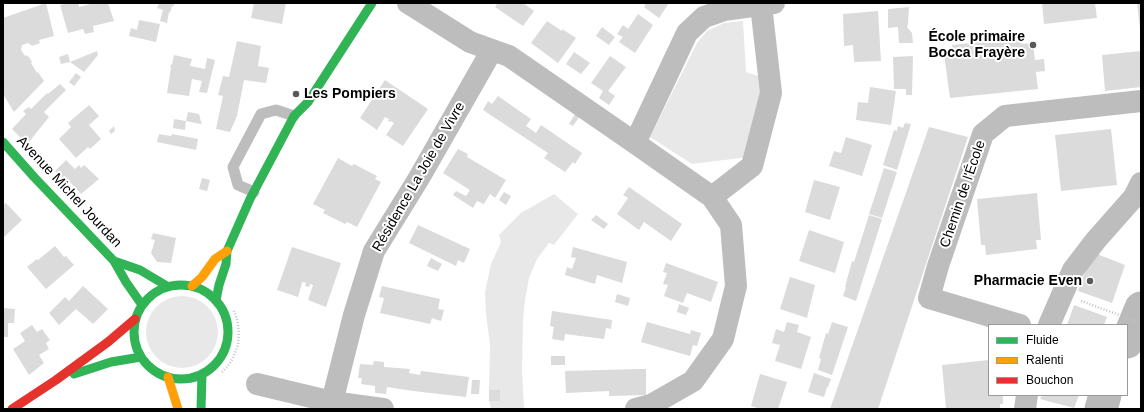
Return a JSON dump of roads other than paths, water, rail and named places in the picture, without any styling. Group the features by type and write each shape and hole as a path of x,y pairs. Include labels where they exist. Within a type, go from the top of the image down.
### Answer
{"main road":[{"path":"216,300 226,264 227,251 254,192 294,116 308,102 372,3"},
{"path":"293,104 294,116"},
{"name":"Avenue Michel Jourdan","path":"3,142 34,177 114,261 126,282 142,304"},
{"path":"192,286 202,277 215,259 227,251"},
{"name":"Avenue Michel Jourdan","path":"114,261 140,270 167,286"},
{"path":"179,284 192,286 209,294 216,300 226,315 229,332 225,349 216,364 202,374 191,378 179,379 168,377 157,373 148,366 141,356 135,345 135,319 142,304 157,290 167,286 179,284"},
{"path":"12,409 56,380 108,342 135,319"},
{"path":"56,380 111,362 141,356"},
{"path":"201,409 202,374"},
{"path":"168,377 178,409"}],"street":[{"path":"408,3 470,42 509,56 636,143 712,197 731,225 736,286 723,339 693,381 651,405 636,409"},
{"path":"636,143 687,33 704,17 724,10 767,4 771,93 752,166 712,197"},
{"name":"Résidence La Joie de Vivre","path":"332,402 354,315 374,251 420,178 492,50"},
{"name":"Chemin de l'École","path":"1017,324 929,298 938,266 983,134 1005,116 1141,102"},
{"path":"1049,324 1073,270 1096,240 1134,197 1141,183"},
{"path":"257,384 332,402 383,409"},
{"path":"1025,409 1027,396"}],"lane":[{"path":"254,192 238,185 233,167 261,114 276,110 294,116"}],"waterway":[{"path":"1128,340 1141,308"},
{"path":"1101,409 1105,396"}],"place":[{"name":"École primaire Bocca Frayère","path":"1033,45"},
{"name":"Les Pompiers","path":"296,94"},
{"name":"Pharmacie Even","path":"1090,281"}]}
